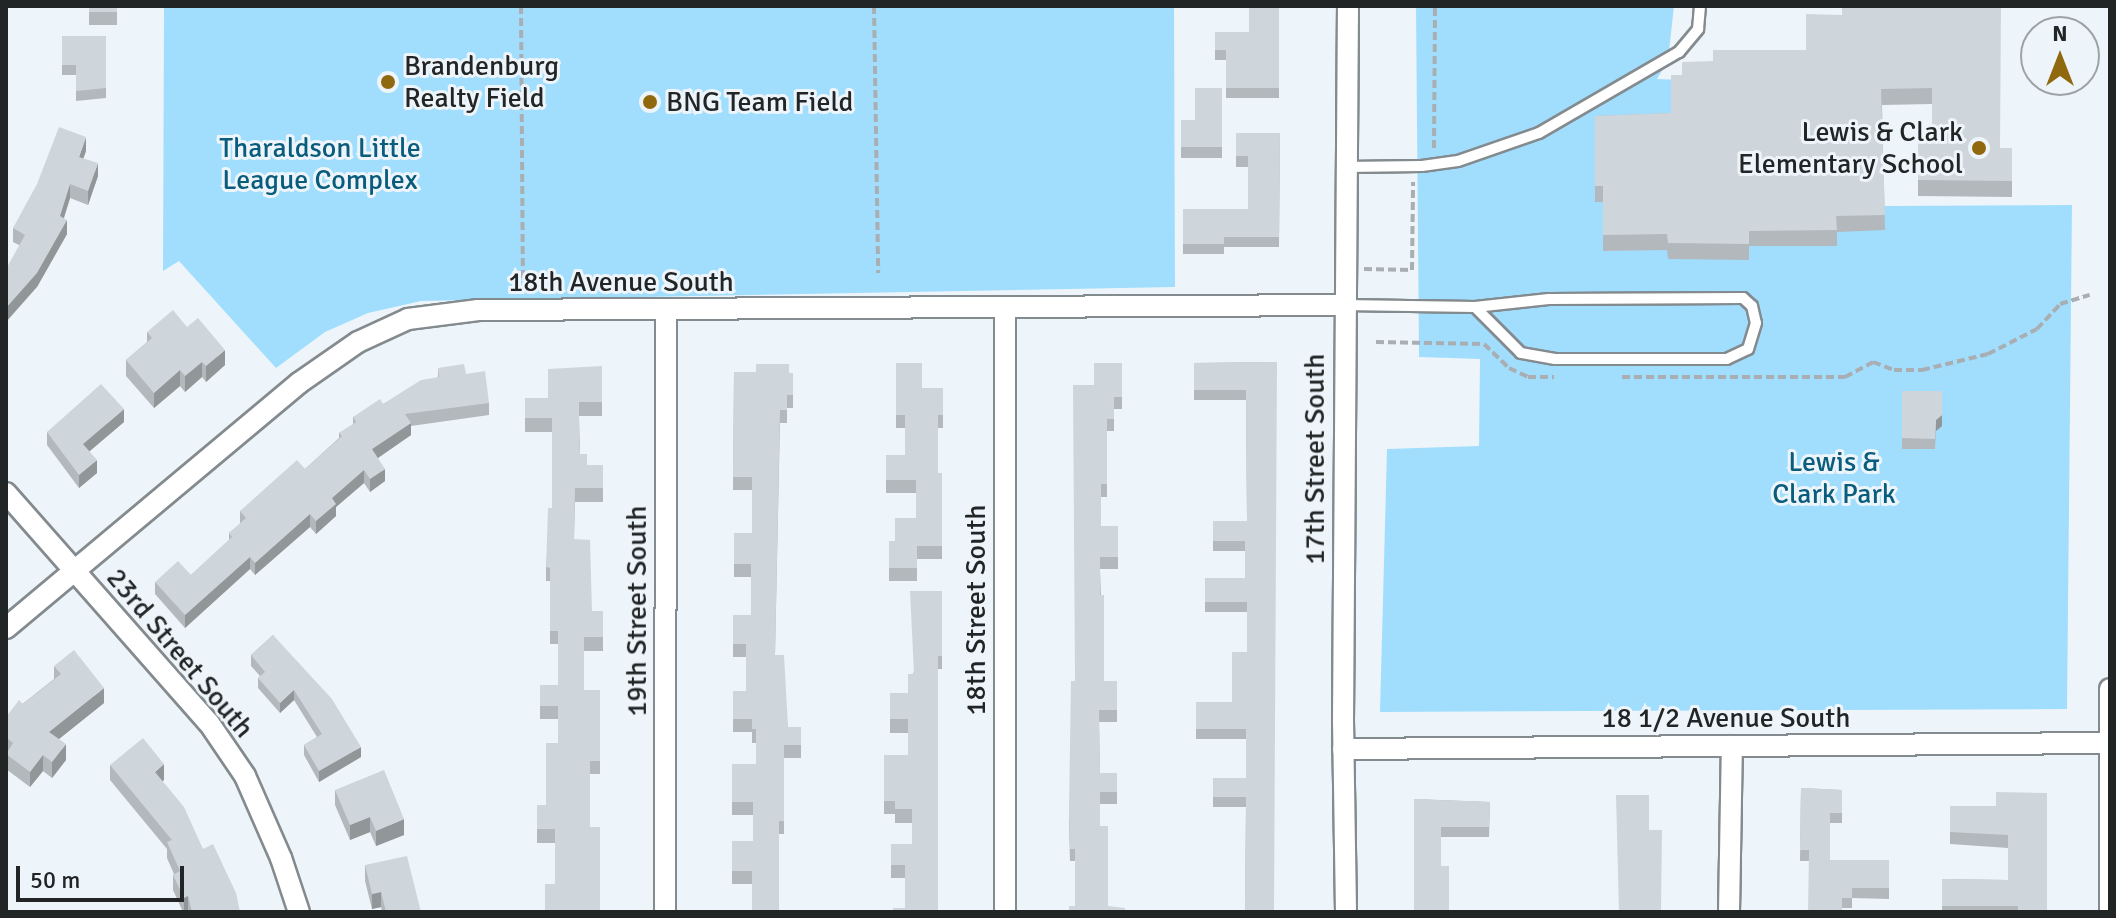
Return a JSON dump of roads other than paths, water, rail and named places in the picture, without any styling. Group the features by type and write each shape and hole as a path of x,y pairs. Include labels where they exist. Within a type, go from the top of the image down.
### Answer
{"street":[{"name":"17th Street South","path":"1346,912 1343,749 1348,6"},
{"name":"18th Avenue South","path":"6,628 299,383 358,342 408,319 478,310 1344,305"},
{"name":"18th Street South","path":"1005,309 1005,912"},
{"name":"19th Street South","path":"665,912 666,311"},
{"name":"23rd Street South","path":"6,493 209,723 245,776 281,858 299,912"},
{"path":"2110,689 2110,912"},
{"name":"18 1/2 Avenue South","path":"1343,749 2109,743"},
{"path":"1729,912 1732,746"}],"lane":[{"path":"1345,167 1422,166 1458,161 1539,133 1679,52 1698,29 1700,6"},
{"path":"1344,305 1475,307 1549,299 1743,298 1752,306 1756,323 1748,349 1727,359 1555,359 1521,353 1475,307"}],"place":[{"name":"Brandenburg Realty Field","path":"388,82"},
{"name":"BNG Team Field","path":"650,102"},
{"name":"Lewis & Clark Elementary School","path":"1979,148"}],"park label":[{"name":"Tharaldson Little League Complex","path":"320,164"},
{"name":"Lewis & Clark Park","path":"1834,478"}]}
